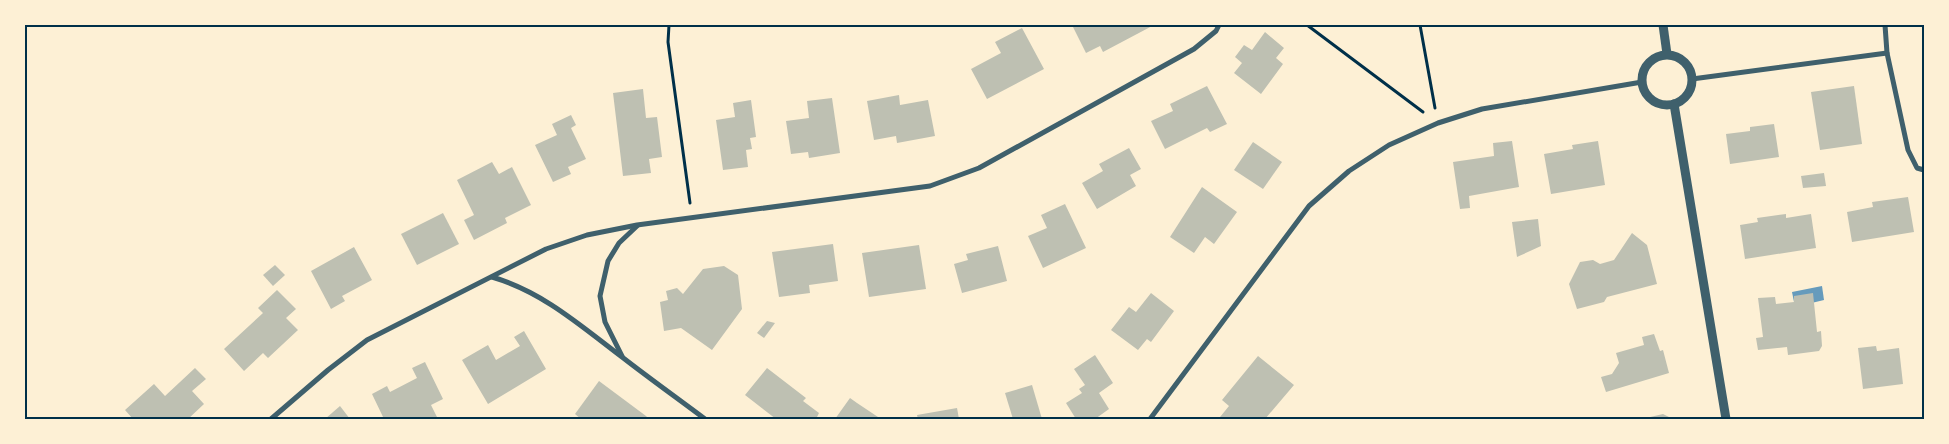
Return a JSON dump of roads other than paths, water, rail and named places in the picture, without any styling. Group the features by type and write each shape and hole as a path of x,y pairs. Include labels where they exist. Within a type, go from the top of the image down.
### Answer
{"street":[{"path":"272,419 328,370 367,340 546,249 587,235 637,225 930,186 978,168 1194,49 1216,31 1219,25"},
{"path":"1663,25 1667,54"},
{"path":"1884,25 1887,52 1908,150 1917,168 1924,170"},
{"path":"1692,79 1887,52"},
{"path":"1667,54 1680,58 1686,63 1692,79 1688,93 1683,100 1674,104 1658,104 1651,100 1645,93 1642,82 1644,68 1649,61 1657,56 1667,54"},
{"path":"1150,419 1310,206 1357,166 1389,145 1438,122 1482,109 1642,82"},
{"path":"1674,104 1726,419"},
{"path":"623,358 604,322 600,296 608,261 619,243 637,225"},
{"path":"492,277 513,283 536,294 572,318 705,419"}],"water":[{"path":"1822,286 1824,300 1795,307 1792,292"}]}
